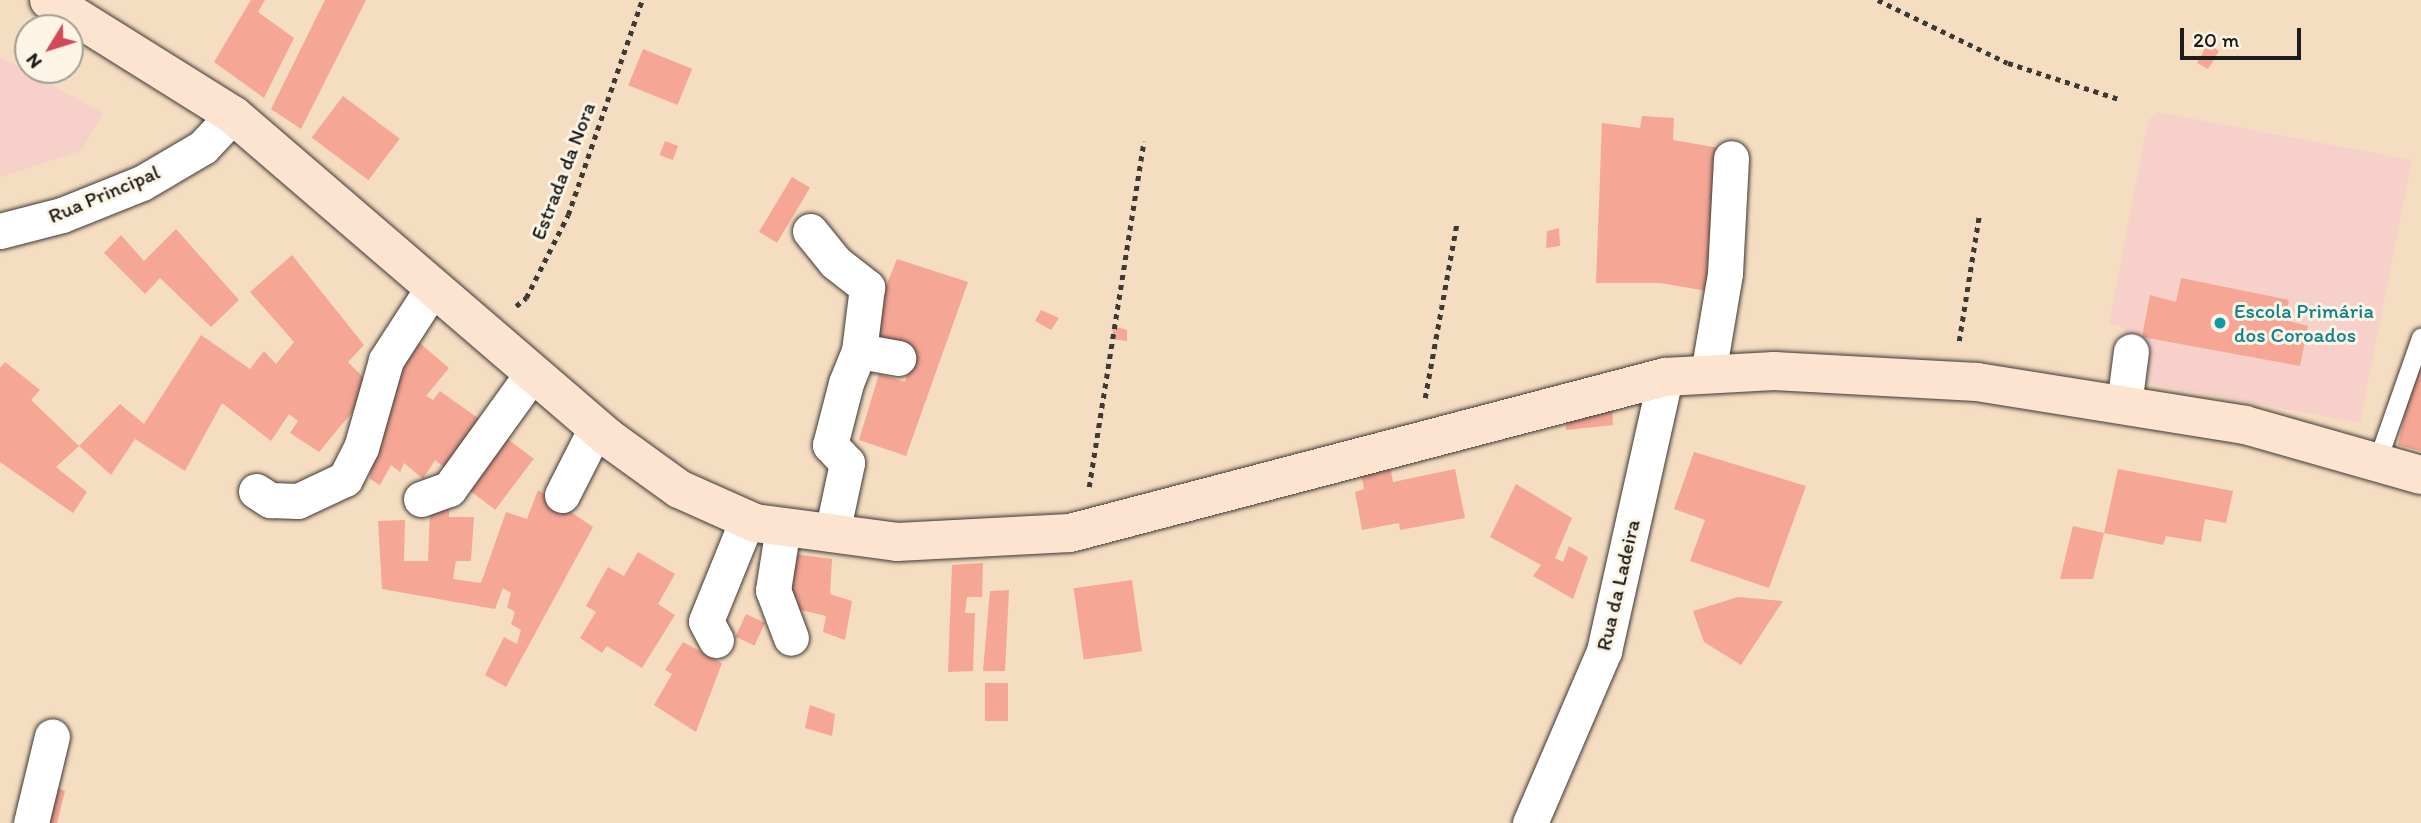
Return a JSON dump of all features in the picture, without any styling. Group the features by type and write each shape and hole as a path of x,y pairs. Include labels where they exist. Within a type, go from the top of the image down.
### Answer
{"main road":[{"path":"49,0 233,115 596,428 679,489 765,523 897,542 1082,529 1665,377 1774,371 1952,380 2124,405 2245,425 2421,475"}],"street":[{"name":"Rua Principal","path":"0,231 62,215 142,183 203,146 233,115"},
{"path":"1709,374 1725,273 1731,158"},
{"path":"810,231 835,262 867,287 859,351 831,445 847,463 832,533"},
{"path":"256,491 270,500 298,501 345,479 360,448 386,360 432,289"},
{"path":"859,351 898,358"},
{"path":"2124,405 2131,351"},
{"path":"421,499 449,489 532,374"},
{"name":"Rua da Ladeira","path":"1530,823 1604,651 1665,377"},
{"path":"562,495 596,428"},
{"path":"765,523 773,590 791,638"},
{"path":"716,640 706,621 765,523"},
{"path":"31,823 52,736"}],"lane":[{"path":"2377,463 2421,338"}],"path":[{"name":"Estrada da Nora","path":"483,332 526,298 568,215 642,0"},
{"path":"1878,0 2008,63 2119,99"},
{"path":"1082,529 1144,141"},
{"path":"1952,380 1979,216"},
{"path":"1416,440 1457,222"}],"shaded area":[{"path":"0,57 14,65 14,84 50,84 103,113 81,151 0,177"},
{"path":"2157,112 2412,160 2360,423 2136,381 2124,342 2125,328 2109,324 2148,121"}],"building":[{"path":"251,0 265,0 258,12 294,38 264,98 214,62"},
{"path":"325,0 366,0 301,129 271,109"},
{"path":"2208,43 2219,51 2208,69 2197,63"},
{"path":"643,49 692,69 678,105 628,85"},
{"path":"343,96 400,139 368,180 312,138"},
{"path":"1642,116 1674,118 1673,140 1719,148 1707,291 1660,283 1596,283 1602,123 1640,128"},
{"path":"665,141 678,146 673,160 660,155"},
{"path":"792,177 810,188 777,243 759,232"},
{"path":"1559,228 1560,246 1546,248 1547,231"},
{"path":"176,229 239,300 211,327 160,278 145,294 104,253 121,235 144,261"},
{"path":"292,255 364,345 348,362 373,387 319,452 290,433 298,421 289,414 271,441 222,403 185,471 135,439 111,475 79,446 120,404 144,424 201,335 250,369 264,351 276,364 294,342 250,292"},
{"path":"897,259 968,282 906,456 859,440 879,374 905,382 914,349 868,331"},
{"name":"Escola Primária dos Coroados","path":"2181,278 2289,300 2285,320 2308,326 2300,366 2142,337 2150,295 2176,302"},
{"path":"1041,310 1059,318 1051,330 1035,321"},
{"path":"1113,326 1127,330 1127,341 1112,339"},
{"path":"414,338 449,368 426,396 433,400 440,391 482,421 449,471 435,460 423,479 404,463 400,472 391,465 380,485 370,479 371,446 391,367"},
{"path":"2417,359 2421,360 2421,451 2398,445"},
{"path":"5,362 40,390 31,400 79,446 56,467 87,492 73,513 0,462 0,368"},
{"path":"1612,400 1613,425 1566,430 1564,408"},
{"path":"501,434 534,459 495,510 462,485"},
{"path":"1694,452 1806,486 1769,588 1690,561 1705,520 1674,509"},
{"path":"1390,465 1393,482 1455,469 1465,518 1400,530 1399,523 1362,530 1355,492 1364,489 1361,472"},
{"path":"2118,469 2233,491 2226,523 2205,519 2201,542 2166,536 2163,545 2104,533"},
{"path":"1516,484 1572,518 1555,558 1563,562 1569,546 1588,557 1573,599 1533,576 1541,565 1490,537"},
{"path":"538,490 593,527 506,687 485,675 504,637 517,644 521,630 511,624 515,612 507,607 511,593 503,588 495,609 382,589 378,521 405,520 404,561 428,561 430,511 449,509 449,517 474,517 471,561 456,561 453,579 481,583 506,512 527,519"},
{"path":"2073,526 2104,533 2093,579 2060,579"},
{"path":"638,552 675,574 658,604 675,615 642,668 607,646 602,653 580,638 596,612 586,606 608,567 624,576"},
{"path":"788,553 832,559 830,594 852,601 845,640 823,632 826,616 797,609 798,599 783,597"},
{"path":"983,563 982,597 967,597 965,613 975,613 973,671 948,672 952,565"},
{"path":"1132,580 1142,651 1084,660 1074,588"},
{"path":"1009,590 1005,671 983,671 990,591"},
{"path":"1738,597 1783,601 1741,665 1704,642 1693,611"},
{"path":"746,614 765,623 754,646 735,637"},
{"path":"683,642 722,663 696,732 654,705 672,674 665,670"},
{"path":"985,683 1008,683 1008,721 985,721"},
{"path":"810,705 835,714 832,736 805,728"},
{"path":"41,782 65,791 57,823 31,823"}],"place":[{"name":"Escola Primária dos Coroados","path":"2220,323"}]}
